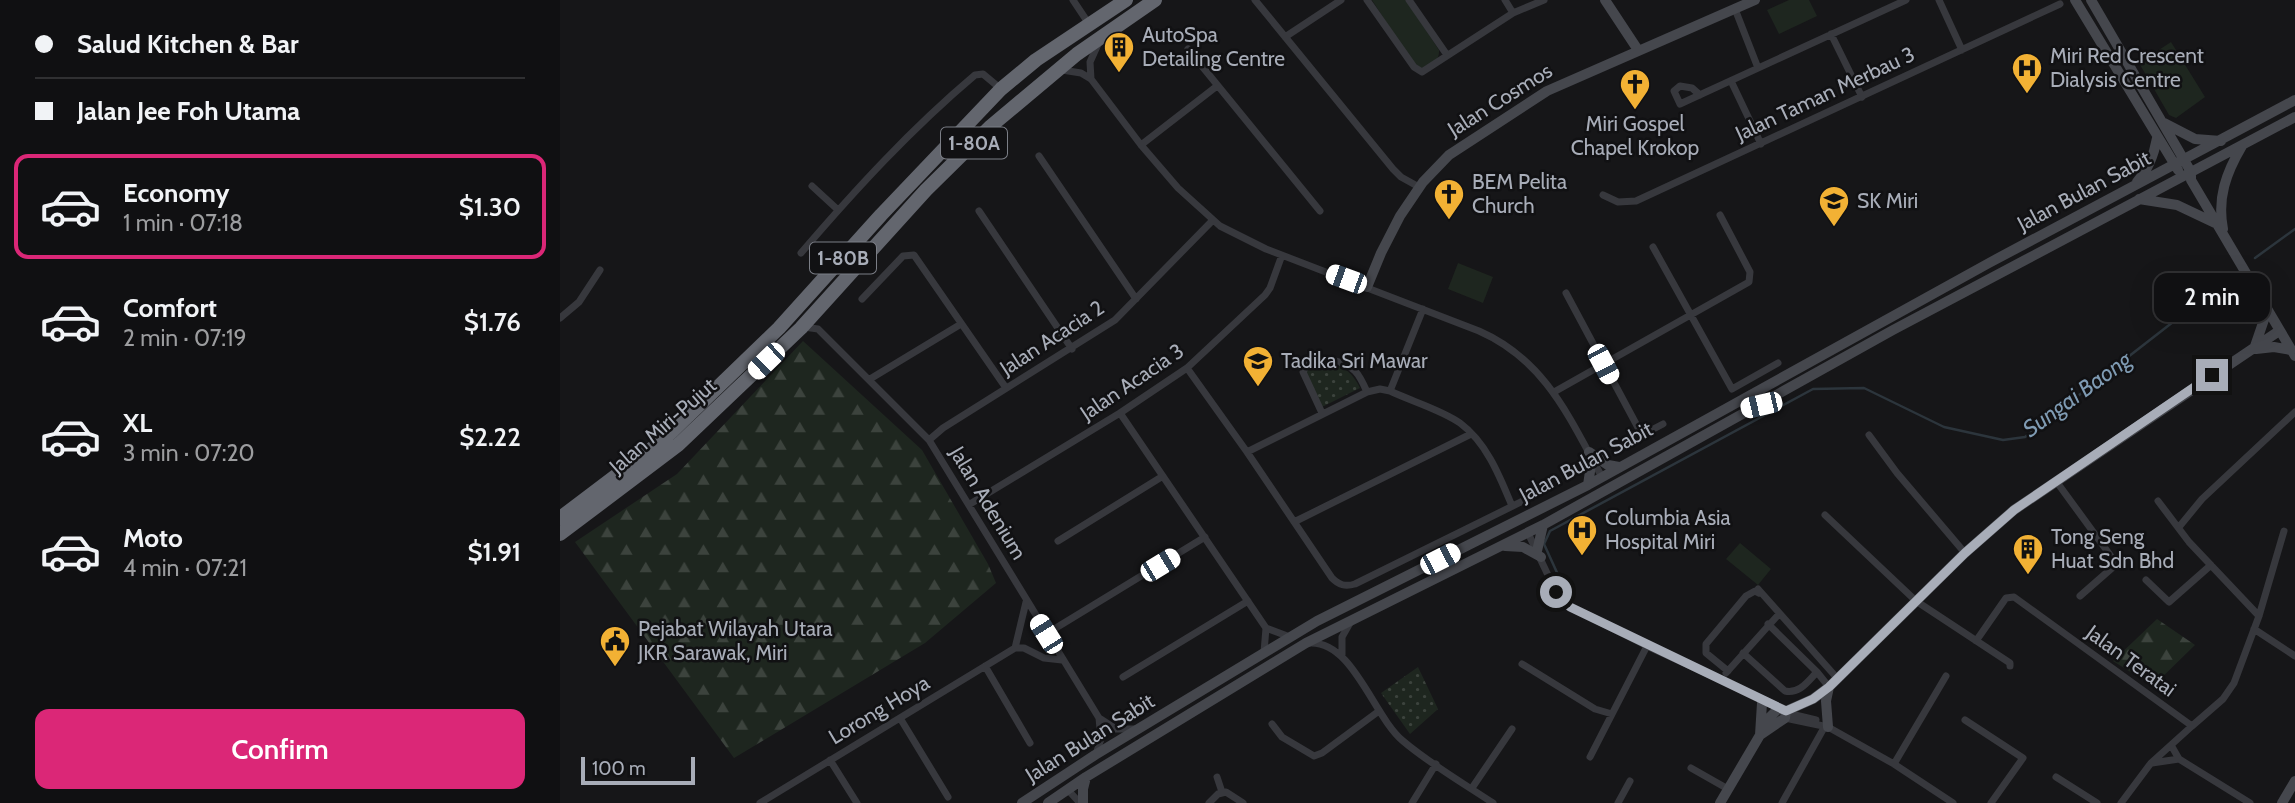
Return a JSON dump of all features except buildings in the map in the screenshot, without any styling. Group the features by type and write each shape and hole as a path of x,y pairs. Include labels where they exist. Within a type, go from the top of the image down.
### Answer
{"highway":[{"name":"Jalan Miri-Pujut","path":"560,518 663,440 779,328 881,215 1001,89 1036,60 1126,0"},
{"name":"Jalan Miri-Pujut","path":"560,534 678,445 801,328 926,190 991,126 1058,70 1155,0"}],"main road":[{"path":"1605,0 1638,50"},
{"name":"Jalan Cosmos","path":"1367,287 1387,241 1419,187 1449,155 1532,99 1755,0"},
{"path":"2076,0 2157,138 2188,176 2293,353"},
{"path":"2091,0 2161,122 2179,163"},
{"name":"Jalan Bulan Sabit","path":"1024,802 1095,755 1317,621 1588,485 1989,262 2295,100"},
{"name":"Jalan Bulan Sabit","path":"1048,803 1306,643 1528,533 1893,330 2295,117"},
{"path":"2161,122 2195,139 2221,141"},
{"path":"2130,189 2149,167 2157,138"},
{"path":"2224,237 2221,199 2232,162 2242,146"},
{"path":"2139,199 2178,205 2216,223"},
{"path":"2251,349 2267,311"},
{"path":"1720,803 1761,730 1782,713 1813,699 1829,687 1965,553 2014,510 2279,331"},
{"path":"2251,349 2265,347 2293,353"},
{"path":"1602,477 1624,475 1737,412 1761,405"},
{"path":"1588,485 1590,455 1608,465 1619,467"},
{"path":"1500,546 1523,547 1539,554 1543,525"},
{"path":"1317,621 1332,619 1509,533 1528,533"},
{"path":"1826,727 1829,687"},
{"path":"1760,700 1761,730"},
{"path":"1082,803 1086,777"},
{"path":"2282,803 2295,781"},
{"path":"1024,802 1056,789 1068,790"}],"street":[{"path":"1255,0 1392,169 1419,187"},
{"path":"1285,37 1340,0"},
{"path":"1367,0 1417,71 1427,70 1513,13 1544,0"},
{"path":"1409,0 1447,55"},
{"path":"1505,0 1513,13"},
{"path":"1700,95 1906,0"},
{"path":"1939,0 1962,50"},
{"name":"Jalan Taman Merbau 3","path":"1603,195 1618,202 1636,201 2060,4"},
{"path":"1076,5 1089,24"},
{"path":"1735,9 1759,68"},
{"path":"1831,34 1861,97"},
{"path":"1091,79 1091,58 1101,38"},
{"path":"1188,50 1320,211"},
{"path":"1058,70 1076,71 1091,79 1140,145 1212,221 1282,256 1499,339 1520,354 1554,392 1602,477"},
{"path":"800,253 863,181 883,164 909,132 975,75 986,76 1001,89"},
{"path":"1731,81 1760,144"},
{"path":"1140,145 1217,86"},
{"path":"1039,156 1136,299"},
{"path":"812,186 837,209"},
{"path":"979,211 1072,349"},
{"path":"1554,392 1749,282 1751,278 1720,215"},
{"name":"Jalan Acacia 2","path":"929,440 943,428 1115,320 1212,221"},
{"path":"1653,247 1732,389 1779,363"},
{"path":"862,299 902,256 914,256 1006,388"},
{"name":"Jalan Acacia 3","path":"970,504 1120,413 1187,368 1265,295 1282,256"},
{"path":"560,318 579,302 600,270"},
{"path":"1566,293 1642,435 1663,424"},
{"path":"1390,391 1423,309"},
{"path":"801,328 818,329 816,312"},
{"path":"870,379 961,324"},
{"name":"Jalan Adenium","path":"818,329 929,440 1099,718"},
{"path":"1322,413 1303,372 1306,366 1314,361 1330,360 1352,369 1367,391"},
{"path":"1187,368 1337,583 1346,586 1355,584 1535,495"},
{"path":"1247,452 1367,391 1390,391 1459,422 1471,433 1496,468 1513,506"},
{"path":"2179,527 2202,499 2295,412"},
{"path":"1120,413 1266,628 1290,637"},
{"path":"1294,522 1471,433"},
{"path":"1869,435 1897,473 1965,553"},
{"path":"1058,541 1163,476"},
{"path":"2056,481 2113,559 2112,568 2080,596"},
{"path":"2158,501 2189,542 2259,616"},
{"path":"1825,514 1916,601 2010,663 2010,666"},
{"path":"2121,803 2151,764 2223,699 2234,683 2259,616 2284,531"},
{"path":"1528,533 1556,592 1570,607 1721,679 1782,713 1813,719 1894,764 1953,803"},
{"path":"1046,634 1205,537"},
{"path":"2146,580 2169,602 2211,565"},
{"path":"1728,671 1706,653 1706,644 1746,596 1758,591 1837,678"},
{"name":"Jalan Teratai","path":"1976,641 2007,598 2014,597 2192,726"},
{"path":"1026,601 1015,648 1024,648 1044,658 1062,660"},
{"path":"1123,677 1248,601"},
{"path":"1721,679 1779,614"},
{"path":"1342,655 1344,630 1355,618"},
{"path":"1768,624 1817,671 1829,687"},
{"path":"1264,652 1266,628"},
{"path":"2254,629 2295,656"},
{"path":"1306,643 1327,645 1342,655 1402,741 1493,803"},
{"path":"1797,651 1806,644"},
{"path":"1590,757 1647,646"},
{"name":"Lorong Hoya","path":"761,803 1015,648"},
{"path":"1743,653 1785,691 1800,689 1817,671"},
{"path":"1522,664 1595,709 1612,714"},
{"path":"985,666 1030,743"},
{"path":"1894,764 1946,676"},
{"path":"1272,724 1282,737 1314,755 1322,753 1380,711"},
{"path":"900,718 948,797"},
{"path":"1099,718 1116,729 1140,729"},
{"path":"1095,755 1101,739 1099,718"},
{"path":"1965,720 2023,758 1991,803"},
{"path":"1782,803 1826,727"},
{"path":"1472,788 1512,729"},
{"path":"2171,746 2179,759 2249,803"},
{"path":"2151,764 2179,759"},
{"path":"830,760 857,803"},
{"path":"1412,803 1436,764"},
{"path":"1691,768 1728,789"},
{"path":"1217,777 1222,792"},
{"path":"2056,777 2097,803"},
{"path":"1618,803 1630,781"},
{"path":"1068,790 1082,803"},
{"path":"1209,803 1214,796 1222,792 1243,803"}],"green space":[{"path":"1372,0 1406,0 1439,50 1434,62 1423,69 1411,61"},
{"path":"1789,0 1809,0 1817,16 1779,34 1767,10"},
{"path":"2171,42 2205,97 2176,118 2169,115 2139,63"},
{"path":"1458,263 1493,277 1483,303 1448,289"},
{"path":"803,341 922,450 988,564 996,583 925,643 734,758 575,542 677,474"},
{"path":"1318,362 1332,363 1344,368 1360,388 1322,407 1306,374 1306,369"},
{"path":"1740,543 1771,569 1758,585 1726,559"},
{"path":"2157,619 2195,645 2153,686 2113,661"},
{"path":"1418,667 1438,709 1410,734 1381,693"}],"waterway":[{"name":"Sungai Baong","path":"2255,258 2295,229"},
{"name":"Sungai Baong","path":"1564,588 1544,544 1550,531 1813,389 1864,388 1944,427 2003,440 2025,437 2227,280"}],"place":[{"name":"AutoSpa Detailing Centre","path":"1119,74"},
{"name":"Miri Red Crescent Dialysis Centre","path":"2027,95"},
{"name":"Miri Gospel Chapel Krokop","path":"1635,111"},
{"name":"BEM Pelita Church","path":"1449,221"},
{"name":"SK Miri","path":"1834,228"},
{"name":"Tadika Sri Mawar","path":"1258,388"},
{"name":"Columbia Asia Hospital Miri","path":"1582,557"},
{"name":"Tong Seng Huat Sdn Bhd","path":"2028,576"},
{"name":"Pejabat Wilayah Utara JKR Sarawak, Miri","path":"615,668"}],"route":[{"path":"1556,592 1570,607 1647,646 1766,699 1786,711 1813,699 1829,687 1965,553 2014,510 2212,375"}]}
